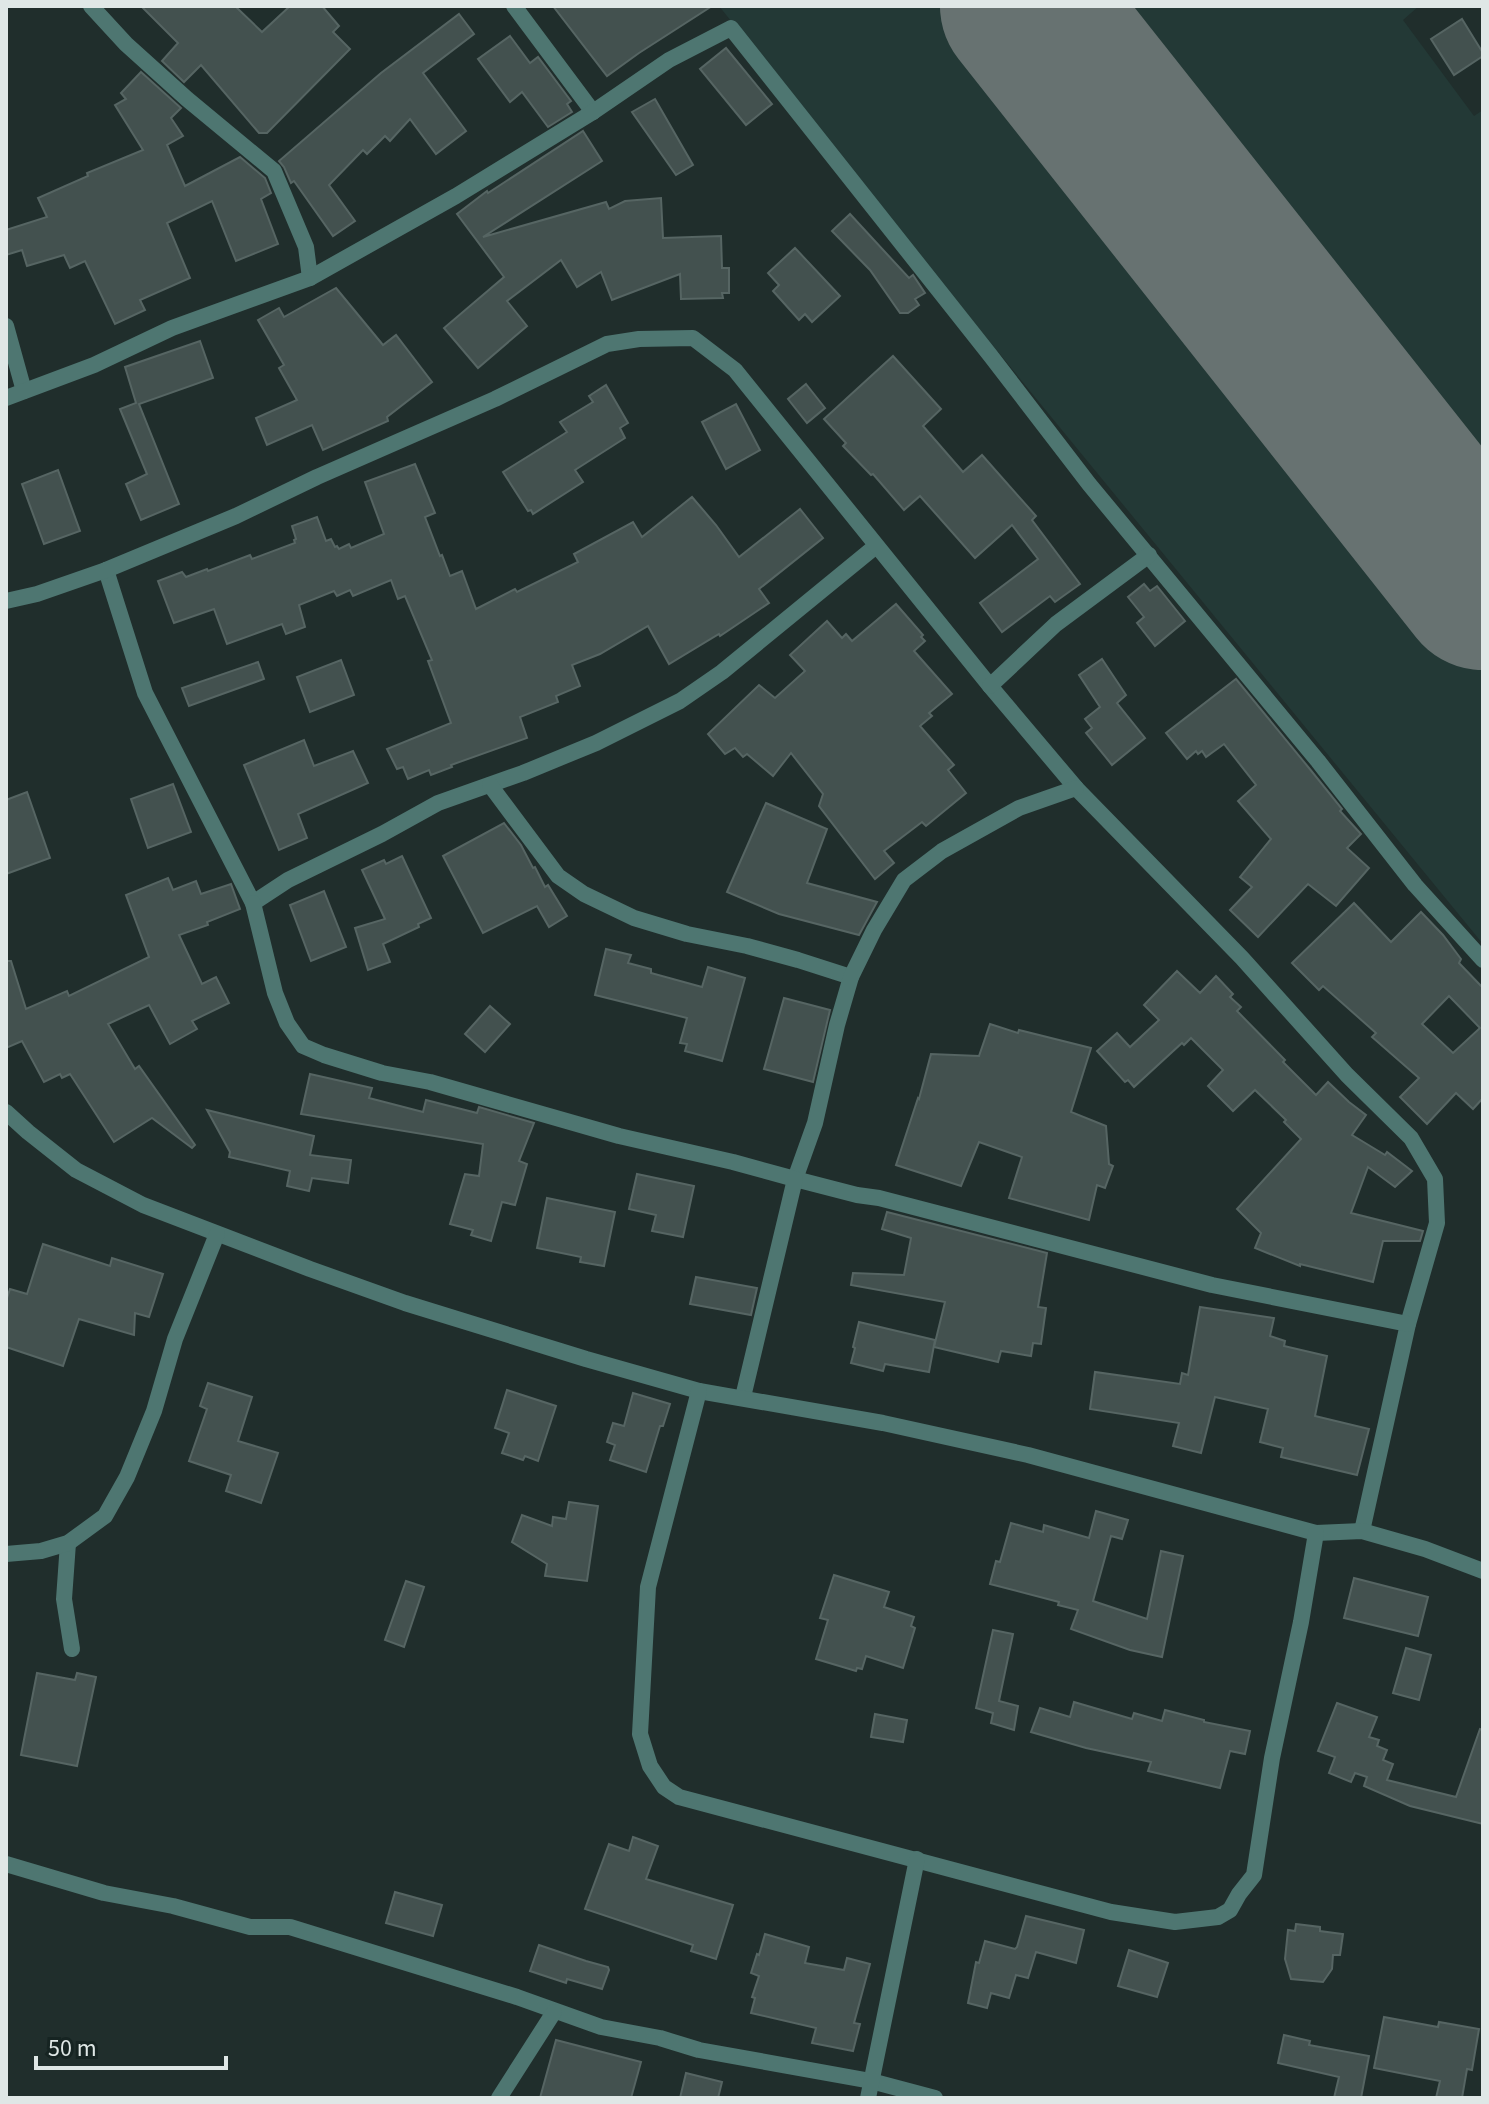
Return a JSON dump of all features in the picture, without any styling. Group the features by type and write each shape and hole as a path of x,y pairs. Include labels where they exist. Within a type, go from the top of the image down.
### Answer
{"street":[{"path":"91,6 126,44 274,171 306,247 310,278"},
{"path":"514,6 593,112"},
{"path":"6,398 94,365 172,328 310,278 456,196 593,112 669,60 731,28 1089,484 1318,761 1415,885 1483,960"},
{"path":"6,326 24,391"},
{"path":"6,601 37,594 106,570 236,516 495,399 607,344 639,339 693,338 735,370 1076,788 1242,958 1347,1075 1411,1138 1435,1179 1437,1223 1408,1324 1362,1531"},
{"path":"253,903 288,880 438,803 596,743 680,701 722,672 876,546"},
{"path":"990,686 1056,624 1149,555"},
{"path":"106,570 145,693 253,903 275,993 287,1023 303,1046 382,1073 430,1082 619,1136 733,1162 1212,1285 1408,1324"},
{"path":"490,785 558,876 584,894 634,918 687,934 772,953 851,977"},
{"path":"743,1397 795,1179 815,1123 837,1025 851,977 874,930 904,880 942,851 1019,808 1076,788"},
{"path":"6,1112 76,1170 143,1205 405,1303 699,1391 883,1423 1028,1455 1316,1533 1362,1531 1425,1549 1483,1571"},
{"path":"6,1554 41,1551 68,1543 105,1516 127,1477 154,1411 175,1339 217,1234"},
{"path":"699,1391 648,1587 640,1734 650,1766 664,1787 679,1797 1111,1912 1175,1922 1218,1917 1230,1910 1254,1875 1272,1758 1316,1533"},
{"path":"68,1543 64,1599 72,1649"},
{"path":"869,2090 917,1859"},
{"path":"6,1864 104,1893 173,1906 250,1927 290,1927 517,1997 601,2027 660,2038 869,2090 935,2098"},
{"path":"499,2098 554,2012"}],"shaded area":[{"path":"719,6 1419,6 1403,20 1474,116 1483,110 1483,944 953,297"}],"building":[{"path":"141,6 235,6 262,32 290,6 322,6 339,26 333,32 350,49 267,133 259,133 201,65 184,82 162,61 178,43"},
{"path":"553,6 712,6 607,76"},
{"path":"459,14 474,34 423,73 466,131 436,154 410,119 390,141 385,136 367,154 363,150 329,185 355,221 333,236 294,181 291,183 279,161 381,73"},
{"path":"1462,19 1483,56 1454,75 1431,39"},
{"path":"510,36 530,63 538,57 571,101 567,104 572,112 548,127 522,92 510,102 478,59"},
{"path":"726,48 772,104 746,125 700,69"},
{"path":"141,72 181,108 171,118 183,136 167,145 185,186 240,157 265,178 271,193 261,199 278,244 236,261 212,201 167,223 190,278 140,300 145,310 115,324 85,261 70,268 64,255 27,266 22,250 6,255 6,230 47,217 38,198 143,150 115,105 126,99 121,93"},
{"path":"655,99 693,165 676,175 632,112"},
{"path":"583,131 602,161 483,237 606,202 609,209 625,201 661,198 663,238 721,236 722,268 729,268 729,293 722,293 723,298 681,299 680,274 612,300 601,272 577,287 561,260 507,301 527,326 478,368 444,328 504,277 457,214 487,191"},
{"path":"850,214 909,278 913,275 925,293 915,299 919,305 908,313 900,313 870,270 832,231"},
{"path":"795,248 840,296 812,322 805,314 799,320 773,291 779,285 768,273"},
{"path":"336,288 383,345 396,335 432,382 387,417 388,421 323,450 312,425 267,445 256,418 297,400 279,368 284,365 258,320 279,308 284,317"},
{"path":"200,341 213,378 139,404 179,504 141,520 126,484 147,474 120,409 136,403 125,367"},
{"path":"893,356 941,409 923,426 963,472 982,455 1036,516 1032,520 1080,584 1055,602 1050,596 1002,632 980,603 1038,559 1012,525 975,558 920,496 904,510 843,446 846,443 824,419"},
{"path":"806,384 825,408 807,423 788,399"},
{"path":"606,385 628,423 620,428 625,438 575,470 583,482 533,514 503,472 567,432 560,422 593,402 589,396"},
{"path":"736,404 760,450 726,469 702,422"},
{"path":"415,464 435,513 425,517 440,556 450,576 462,571 476,609 578,562 574,554 633,522 642,537 692,497 739,557 800,509 823,538 759,589 769,603 720,636 669,664 648,626 600,654 572,665 580,686 556,696 558,702 520,717 527,738 431,775 429,770 408,779 403,767 397,769 387,749 451,723 428,661 432,660 405,596 398,599 391,580 353,596 350,590 337,596 334,591 299,605 305,627 286,634 282,624 227,644 214,609 174,623 158,581 182,572 186,577 208,571 250,555 252,559 295,543 292,526 317,517 326,541 331,539 339,549 349,544 351,548 384,534 365,482"},
{"path":"58,470 80,531 44,544 22,484"},
{"path":"1144,584 1150,591 1157,586 1185,621 1155,646 1137,623 1144,617 1128,597"},
{"path":"896,604 923,635 921,637 925,641 914,651 952,694 929,713 932,716 920,726 954,765 948,770 966,793 926,826 922,822 884,851 894,863 875,879 819,806 823,794 791,753 773,776 747,754 743,757 735,748 725,754 708,734 759,685 775,698 805,671 790,655 827,621 842,638 846,634 852,641"},
{"path":"1102,659 1126,695 1117,703 1145,738 1112,765 1086,733 1092,728 1085,719 1100,707 1079,675"},
{"path":"341,660 354,695 310,712 297,677"},
{"path":"258,662 264,679 189,706 182,688"},
{"path":"1236,679 1361,834 1347,848 1369,868 1336,906 1308,884 1258,937 1230,910 1252,887 1240,877 1271,839 1238,801 1256,785 1224,744 1206,757 1202,751 1198,754 1196,751 1187,759 1166,733"},
{"path":"304,740 314,766 353,751 368,783 298,814 307,838 279,850 244,765"},
{"path":"173,784 191,832 148,848 131,799"},
{"path":"27,792 50,858 6,874 6,800"},
{"path":"766,803 827,829 807,883 877,902 859,935 779,914 727,892"},
{"path":"504,823 567,916 549,927 537,906 483,933 443,856"},
{"path":"402,856 431,918 383,944 390,962 368,970 355,928 385,919 362,870"},
{"path":"168,878 173,890 196,881 201,894 231,884 240,909 179,935 202,984 216,977 229,1003 192,1021 197,1029 170,1044 149,1005 108,1024 135,1069 139,1066 195,1145 192,1148 152,1118 114,1142 70,1074 62,1078 60,1074 44,1082 22,1041 6,1048 6,961 11,961 26,1009 67,991 69,996 149,957 126,895"},
{"path":"324,891 346,947 311,961 290,905"},
{"path":"1354,903 1391,942 1421,912 1461,959 1459,963 1483,988 1483,1098 1473,1109 1456,1093 1427,1124 1400,1097 1419,1078 1372,1037 1376,1033 1323,986 1319,990 1292,963","holes":["1449,996 1480,1028 1453,1053 1422,1024"]},
{"path":"606,949 631,955 628,963 651,969 651,973 702,987 708,967 745,978 722,1061 685,1051 687,1044 680,1043 687,1018 595,995"},
{"path":"1177,971 1200,993 1216,976 1241,1007 1237,1011 1316,1095 1328,1082 1366,1115 1352,1135 1385,1155 1387,1152 1412,1171 1395,1187 1368,1167 1351,1213 1423,1231 1420,1241 1383,1241 1373,1282 1300,1266 1255,1248 1261,1233 1237,1209 1301,1139 1255,1090 1233,1111 1208,1086 1223,1070 1191,1038 1134,1087 1128,1080 1125,1082 1097,1051 1117,1033 1130,1047 1159,1020 1144,1005"},
{"path":"784,998 830,1010 813,1082 764,1069"},
{"path":"490,1006 510,1024 485,1052 465,1034"},
{"path":"990,1024 1091,1048 1071,1112 1106,1126 1109,1164 1113,1166 1105,1188 1097,1185 1089,1220 1009,1198 1022,1157 979,1142 961,1186 896,1165 931,1054 979,1056"},
{"path":"310,1074 372,1088 369,1098 423,1112 426,1100 477,1113 479,1107 534,1123 519,1161 527,1164 515,1205 502,1202 491,1241 471,1235 473,1230 450,1224 465,1174 479,1176 483,1144 301,1114"},
{"path":"207,1110 314,1136 310,1155 351,1160 348,1183 312,1178 309,1191 287,1186 290,1171 229,1157 230,1152"},
{"path":"637,1174 694,1186 683,1237 652,1231 656,1215 629,1209"},
{"path":"547,1198 615,1212 604,1266 580,1262 581,1257 537,1248"},
{"path":"887,1212 1047,1253 1038,1307 1046,1308 1041,1344 1033,1343 1031,1356 1001,1351 998,1362 934,1347 945,1302 851,1285 853,1273 904,1275 911,1238 882,1229"},
{"path":"43,1244 110,1266 112,1258 163,1274 149,1317 135,1313 134,1335 79,1319 63,1366 6,1347 6,1301 10,1289 27,1294"},
{"path":"696,1277 757,1288 751,1315 690,1304"},
{"path":"1200,1307 1274,1318 1270,1336 1285,1341 1284,1346 1327,1356 1315,1416 1369,1429 1357,1475 1281,1457 1283,1448 1260,1442 1268,1409 1215,1397 1201,1453 1173,1446 1179,1423 1090,1409 1095,1372 1180,1384 1182,1373 1188,1375"},
{"path":"859,1322 935,1340 929,1372 885,1364 883,1371 851,1363"},
{"path":"208,1383 252,1397 238,1441 278,1453 261,1503 226,1491 231,1475 189,1461 207,1409 200,1406"},
{"path":"507,1390 556,1406 538,1461 502,1453 509,1433 495,1428"},
{"path":"633,1393 670,1404 646,1472 610,1460 615,1445 607,1442 613,1423 624,1426"},
{"path":"569,1502 598,1506 587,1581 545,1576 547,1564 512,1542 522,1515 552,1526 553,1517 566,1519"},
{"path":"1096,1511 1128,1520 1122,1539 1111,1536 1093,1601 1147,1619 1161,1551 1183,1556 1162,1657 1130,1650 1071,1629 1078,1610 990,1584 1011,1523 1043,1532 1044,1525 1089,1538"},
{"path":"834,1575 889,1592 884,1607 914,1617 911,1626 915,1628 903,1668 866,1656 862,1669 857,1668 856,1671 816,1659 828,1620 820,1618"},
{"path":"1354,1578 1428,1597 1418,1636 1344,1618"},
{"path":"406,1581 424,1587 404,1647 385,1640"},
{"path":"993,1630 1013,1634 999,1701 1018,1706 1014,1730 991,1723 993,1713 976,1708"},
{"path":"1406,1648 1431,1655 1419,1700 1393,1693"},
{"path":"37,1673 75,1680 77,1673 96,1677 77,1766 21,1755"},
{"path":"1074,1702 1132,1719 1134,1713 1162,1721 1165,1710 1250,1731 1245,1754 1230,1751 1220,1788 1148,1771 1151,1762 1031,1732 1040,1708 1070,1717"},
{"path":"1337,1703 1377,1717 1369,1737 1379,1740 1377,1746 1387,1750 1383,1760 1393,1764 1387,1780 1456,1797 1480,1729 1483,1730 1483,1824 1410,1806 1364,1786 1367,1777 1355,1773 1351,1782 1329,1773 1335,1757 1318,1751"},
{"path":"875,1714 907,1720 903,1742 871,1737"},
{"path":"633,1837 658,1846 646,1879 733,1905 716,1959 691,1951 693,1945 585,1909 609,1844 629,1851"},
{"path":"395,1892 442,1905 433,1936 386,1923"},
{"path":"1026,1916 1084,1930 1076,1963 1036,1952 1028,1978 1016,1975 1009,1998 991,1993 987,2008 968,2003 976,1962 979,1963 985,1941 1015,1949"},
{"path":"1296,1924 1343,1934 1340,1955 1333,1955 1332,1969 1323,1982 1291,1979 1285,1959 1288,1930 1295,1931"},
{"path":"765,1934 809,1947 805,1963 844,1970 847,1958 870,1964 854,2023 860,2024 853,2051 812,2043 816,2028 751,2013 755,1998 752,1997 759,1976 751,1973"},
{"path":"539,1945 608,1967 602,1989 567,1979 566,1983 530,1971"},
{"path":"1129,1950 1168,1963 1157,1997 1118,1986"},
{"path":"1384,2017 1438,2027 1439,2022 1479,2029 1472,2070 1467,2069 1462,2098 1436,2098 1440,2081 1374,2068"},
{"path":"1284,2035 1310,2041 1309,2045 1369,2056 1361,2098 1334,2098 1339,2077 1278,2063"},
{"path":"556,2040 641,2062 631,2098 540,2098"},
{"path":"686,2073 722,2082 718,2098 680,2098"}],"runway":[{"path":"1025,6 1483,585"}]}
